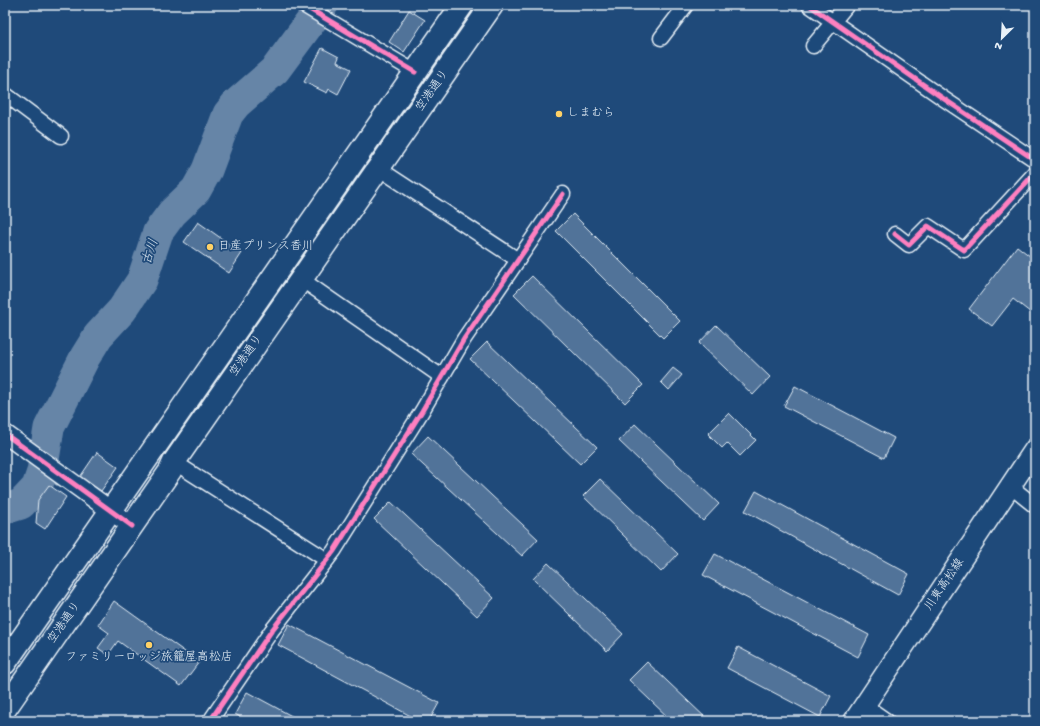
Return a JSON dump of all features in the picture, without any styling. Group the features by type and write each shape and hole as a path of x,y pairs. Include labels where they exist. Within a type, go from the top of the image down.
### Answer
{"highway":[{"name":"空港通り","path":"5,663 462,5"},
{"name":"空港通り","path":"5,709 170,471 174,462 492,5"}],"main road":[{"name":"川東高松線","path":"859,713 1035,448"}],"street":[{"path":"660,38 686,5"},
{"path":"809,5 1035,160"},
{"path":"813,46 847,5"},
{"path":"313,10 415,72"},
{"path":"5,94 61,136"},
{"path":"378,168 518,260"},
{"path":"895,234 909,245 928,226 964,250 1035,173"},
{"path":"210,721 272,630 327,560 442,377 464,339 563,194"},
{"path":"301,279 442,377"},
{"path":"5,434 132,526"},
{"path":"174,462 327,560"},
{"path":"1010,486 1035,506"},
{"path":"859,713 887,721"}],"building":[{"path":"409,10 425,20 404,52 389,42"},
{"path":"322,48 339,57 337,62 351,69 338,94 329,89 327,93 304,82"},
{"path":"573,214 680,321 663,338 556,231"},
{"path":"198,222 242,253 229,273 184,242"},
{"path":"1017,246 1035,260 1035,316 1013,299 992,326 969,309"},
{"path":"532,276 643,385 625,403 514,294"},
{"path":"716,325 770,377 753,395 699,343"},
{"path":"487,342 597,447 580,464 470,359"},
{"path":"673,368 682,375 669,390 661,382"},
{"path":"795,386 894,438 884,458 784,406"},
{"path":"729,413 756,440 740,456 727,443 722,448 708,434"},
{"path":"635,424 719,504 703,521 619,441"},
{"path":"428,436 538,539 522,556 411,454"},
{"path":"97,452 118,467 101,491 80,477"},
{"path":"600,479 678,554 661,572 583,496"},
{"path":"49,485 66,497 45,529 36,523 38,500"},
{"path":"756,491 909,574 898,595 745,511"},
{"path":"391,502 494,598 477,616 374,519"},
{"path":"715,554 869,635 858,657 703,575"},
{"path":"548,563 623,634 607,651 533,579"},
{"name":"ファミリーロッジ旅籠屋高松店","path":"114,601 199,662 181,686 118,641 108,655 98,648 109,633 98,625"},
{"path":"289,624 439,703 429,721 420,721 278,645"},
{"path":"738,647 831,696 820,717 727,668"},
{"path":"647,662 709,721 672,721 629,680"},
{"path":"247,692 301,721 247,721 235,714"}],"waterway":[{"name":"古川","path":"5,509 21,504 37,487 42,472 49,428 85,357 98,336 122,310 142,280 158,232 172,213 196,190 207,170 228,114 236,104 275,70 323,5"},
{"path":"42,472 57,483"}],"cycle path":[{"path":"303,5 415,72"},
{"path":"809,5 1035,160"},
{"path":"895,234 909,245 928,226 964,250 1035,173"},
{"path":"210,721 272,630 334,551 422,411 464,339 563,194"},
{"path":"5,434 132,526"}],"place":[{"name":"しまむら","path":"559,114"},
{"name":"日産プリンス香川","path":"210,247"},
{"name":"ファミリーロッジ旅籠屋高松店","path":"149,645"}]}
